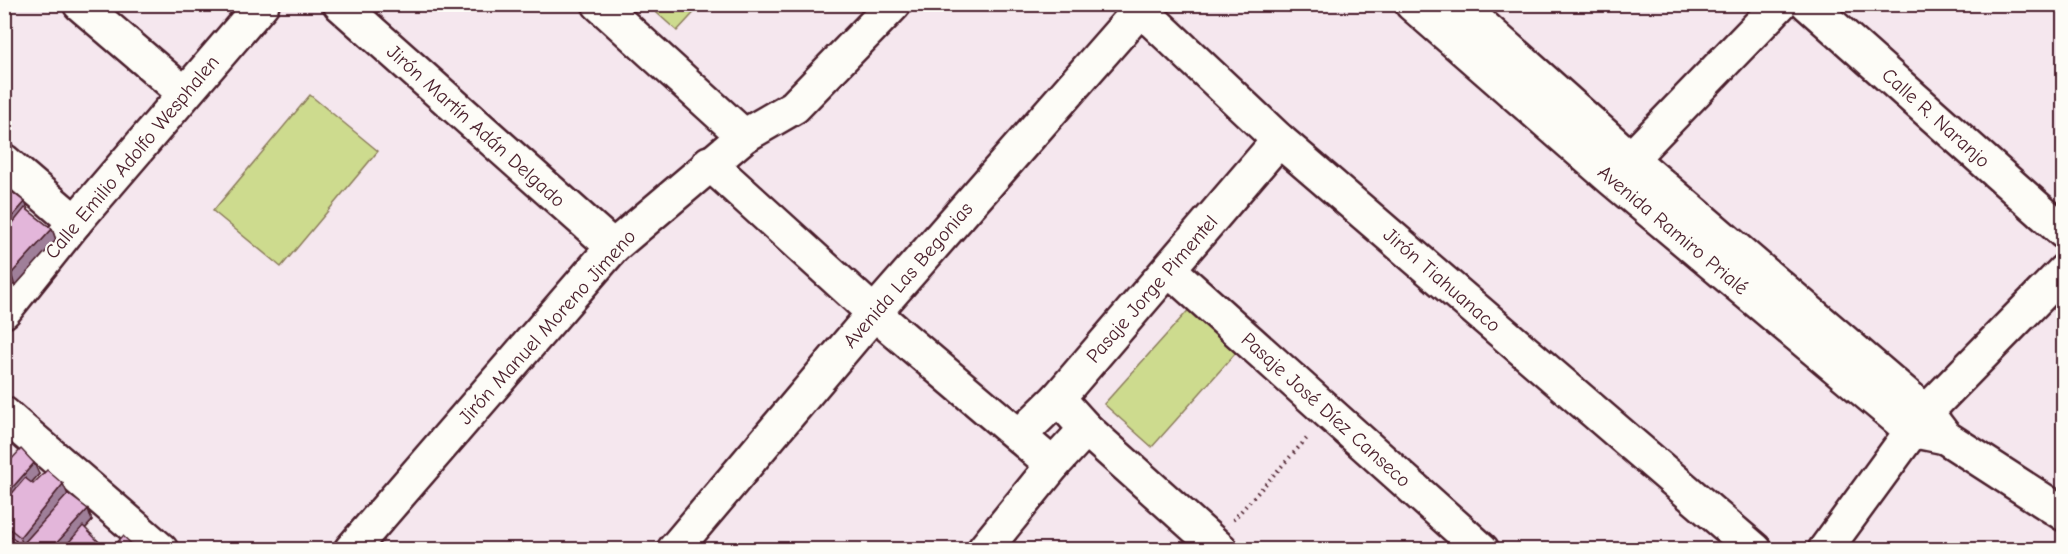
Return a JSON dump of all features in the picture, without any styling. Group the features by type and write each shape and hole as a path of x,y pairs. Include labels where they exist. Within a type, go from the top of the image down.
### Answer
{"street":[{"path":"80,4 184,93"},
{"name":"Calle Emilio Adolfo Wesphalen","path":"4,311 75,222 262,4"},
{"name":"Jirón Martín Adán Delgado","path":"340,4 613,246"},
{"path":"598,4 744,136"},
{"name":"Avenida Ramiro Prialé","path":"1412,4 1621,169 1927,426 2064,514"},
{"name":"Avenida Ramiro Prialé","path":"1458,4 1621,169"},
{"path":"1621,169 1780,4"},
{"name":"Calle R. Naranjo","path":"1808,4 2064,232"},
{"name":"Jirón Tiahuanaco","path":"1140,6 1279,140 1755,549"},
{"name":"Avenida Las Begonias","path":"674,549 874,313 1140,6"},
{"name":"Jirón Manuel Moreno Jimeno","path":"351,549 613,246 709,163 744,136 794,107 880,9"},
{"name":"Pasaje Jorge Pimentel","path":"1020,435 1058,398 1279,140"},
{"path":"4,161 75,222"},
{"path":"709,163 874,313 1053,465"},
{"name":"Pasaje José Díez Canseco","path":"1170,270 1482,549"},
{"path":"1825,549 1927,426 2064,271"},
{"path":"1058,398 1086,429 1217,546"},
{"path":"4,414 161,549"},
{"path":"984,549 1053,465 1086,429"}],"path":[{"path":"1217,546 1329,414"}],"green space":[{"path":"648,5 701,5 677,31"},
{"path":"310,95 378,151 281,267 213,211"},
{"path":"1193,305 1241,347 1152,447 1104,404"}],"building":[{"path":"4,186 25,202 4,226"},
{"path":"25,208 52,229 11,274 4,269 4,234"},
{"path":"21,449 34,463 4,497 4,459 9,462"},
{"path":"47,470 63,484 20,537 4,524 4,503 25,478 33,484"},
{"path":"68,494 88,509 51,549 32,549 24,543"},
{"path":"83,526 106,549 63,549"},
{"path":"4,531 16,541 8,549 4,549"},
{"path":"123,536 137,549 111,549"},
{"path":"19,542 28,549 12,549"}]}
